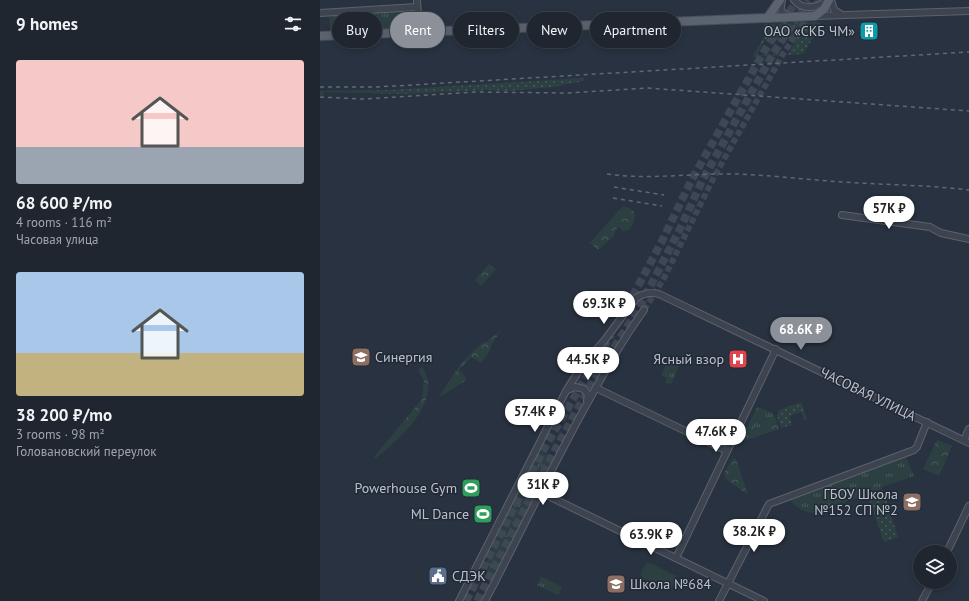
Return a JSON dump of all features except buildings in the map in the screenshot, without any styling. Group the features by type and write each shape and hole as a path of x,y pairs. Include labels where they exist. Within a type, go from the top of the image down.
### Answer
{"main road":[{"path":"768,17 781,0"},
{"path":"445,31 815,16 824,9 829,0"},
{"path":"320,36 390,33"}],"street":[{"path":"781,0 782,13 791,17"},
{"path":"794,0 799,5 810,7 822,5 829,0 834,10 842,15"},
{"path":"322,12 417,3"},
{"path":"815,16 969,11"},
{"path":"842,215 930,227 941,233 969,239"},
{"name":"ЧАСОВАЯ УЛИЦА","path":"566,391 582,366 604,341 636,298 643,293 652,292 776,349 966,441"},
{"path":"485,601 586,404 626,335 644,310"},
{"path":"676,558 776,349"},
{"path":"459,601 566,391 575,387 584,389 588,395 586,404"},
{"path":"596,388 727,450"},
{"path":"719,601 769,504 914,450 917,447 927,422"},
{"path":"966,441 969,429"},
{"path":"540,492 764,601"},
{"path":"950,545 969,506"},
{"path":"922,601 928,589"}],"green space":[{"path":"412,8 412,12 390,12 390,28 382,28 382,12 346,12"},
{"path":"329,13 332,13 332,31 330,31"},
{"path":"820,22 820,26 803,54 752,57 765,36 764,24","holes":["797,39 788,54 757,55 765,40"]},
{"path":"584,78 584,81 552,87 509,91 487,90 403,94 324,92 323,96 320,96 320,91 389,90"},
{"path":"623,206 631,209 635,213 634,222 629,230 623,231 618,226 613,237 598,250 590,243"},
{"path":"489,264 496,269 481,286 475,280"},
{"path":"501,330 481,363 471,357 459,370 466,377 465,381 438,398 460,365 468,356 482,343 488,341"},
{"path":"668,361 679,366 671,384 665,383 667,378 661,375"},
{"path":"422,367 428,380 428,393 424,406 407,430 386,450 376,458 374,457 422,399 424,380 418,370"},
{"path":"801,402 807,419 804,420 801,412 789,416 792,425 781,428 777,416 779,410"},
{"path":"757,407 770,412 774,416 779,429 744,441 742,438"},
{"path":"763,409 773,413 777,422 757,429 753,426"},
{"path":"937,440 952,446 939,476 923,469"},
{"path":"540,451 554,458 493,580 491,573 484,568 500,525"},
{"path":"906,456 914,476 882,487 882,489 814,513 806,512 800,509 789,499"},
{"path":"733,458 736,459 748,495 725,478 724,473"},
{"path":"883,490 898,537 884,542 868,496"},
{"path":"648,563 676,576 671,589 666,590 643,579 640,574"},
{"path":"541,576 562,587 558,595 537,585"}],"tunnel":[{"path":"627,307 662,241 691,181 762,55 797,0"},
{"path":"477,601 590,386 639,308 681,227 702,181 773,54 808,0"},
{"path":"644,310 663,280 714,177 783,54 819,0"},
{"path":"466,601 544,449 611,334"}],"railway":[{"path":"320,87 377,87 969,52"},
{"path":"320,97 362,99 474,92 567,93 647,88 969,111"},
{"path":"607,174 623,176 719,174 749,175 969,190"},
{"path":"614,187 664,195"},
{"path":"613,198 662,206"}],"place":[{"name":"ОАО «СКБ ЧМ»","path":"869,31"},
{"name":"Синергия","path":"361,357"},
{"name":"Ясный взор","path":"738,359"},
{"name":"Powerhouse Gym","path":"471,488"},
{"name":"ГБОУ Школа №152 СП №2","path":"912,502"},
{"name":"ML Dance","path":"483,514"},
{"name":"СДЭК","path":"438,576"},
{"name":"Школа №684","path":"616,584"}]}
